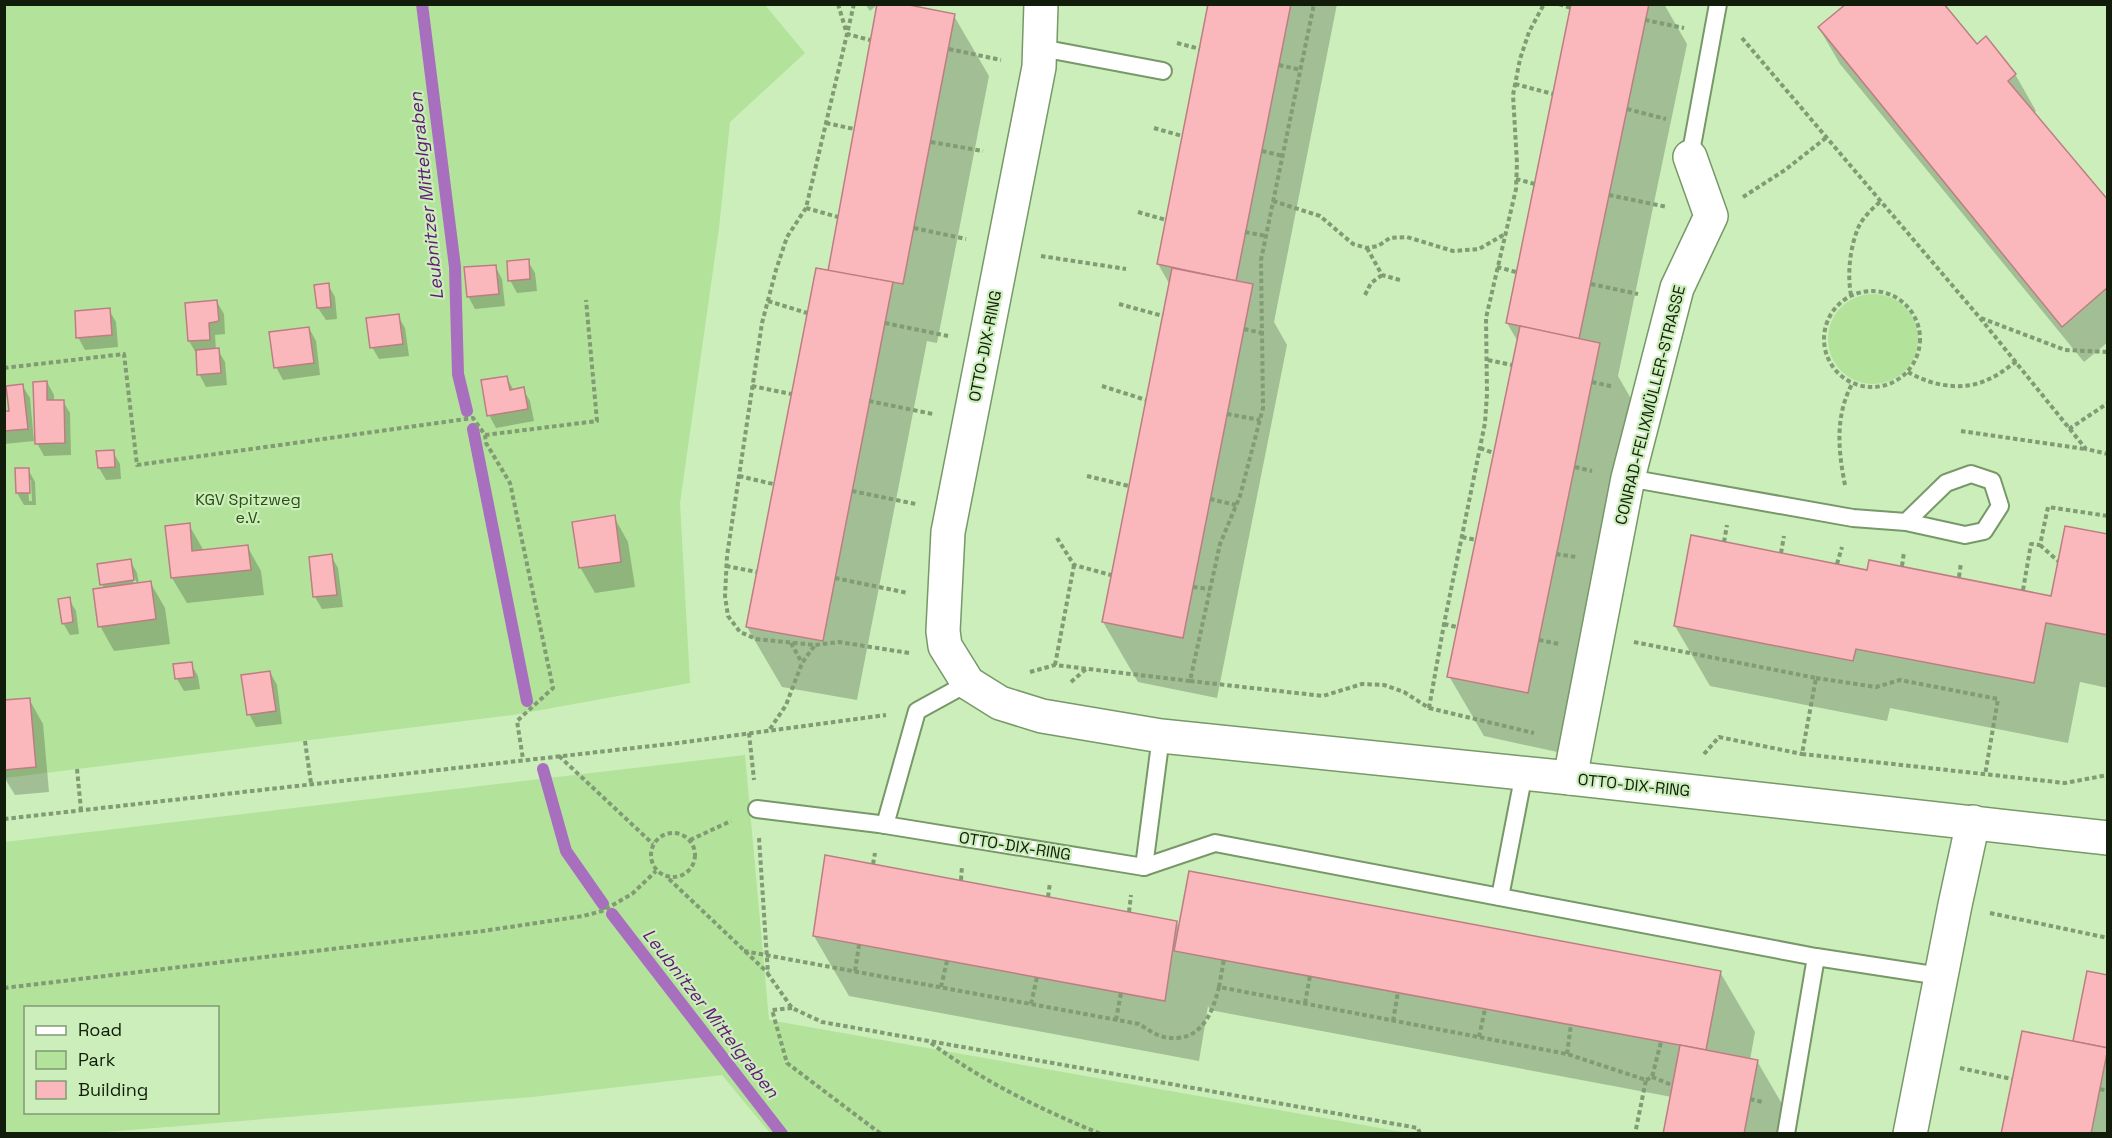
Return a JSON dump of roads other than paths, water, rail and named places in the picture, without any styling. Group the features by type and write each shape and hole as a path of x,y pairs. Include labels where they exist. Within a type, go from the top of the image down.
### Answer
{"street":[{"name":"OTTO-DIX-RING","path":"1041,4 1040,58 1005,249 948,532 943,601 945,646 960,671 1000,703 1042,716 1161,736 1524,773 2108,838"},
{"name":"CONRAD-FELIXMÜLLER-STRASSE","path":"1570,778 1628,478 1677,288 1711,216 1693,142"},
{"path":"1910,1134 1940,975 1973,822"}],"lane":[{"path":"1693,142 1718,8"},
{"path":"1040,58 1163,71"},
{"path":"1628,478 1853,518 1906,522 1965,535 1984,531 2000,506 1992,481 1971,474 1946,483 1906,522"},
{"path":"885,825 917,711 960,671"},
{"path":"1144,867 1161,736"},
{"path":"1500,897 1524,773"},
{"name":"OTTO-DIX-RING","path":"757,809 885,825 1144,867 1215,843 1816,957 1940,975"},
{"path":"1786,1134 1816,957"}],"waterway":[{"name":"Leubnitzer Mittelgraben","path":"422,4 455,267 458,374 467,411"},
{"name":"Leubnitzer Mittelgraben","path":"473,429 527,701"},
{"path":"543,769 566,851 603,904"},
{"name":"Leubnitzer Mittelgraben","path":"612,914 782,1134"}],"park label":[{"name":"KGV Spitzweg e.V.","path":"248,508"}]}
